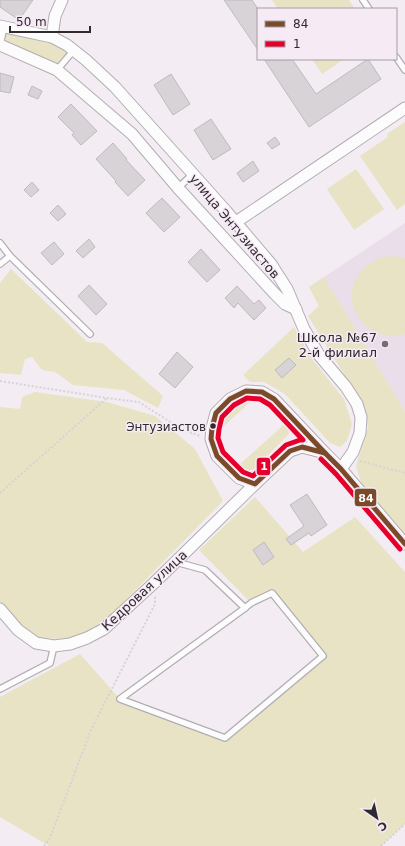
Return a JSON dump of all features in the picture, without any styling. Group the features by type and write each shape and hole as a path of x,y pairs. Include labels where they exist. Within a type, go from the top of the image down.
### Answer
{"street":[{"path":"52,37 55,16 62,0"},
{"name":"улица Энтузиастов","path":"2,27 52,37 75,50 91,64 115,87 236,222 271,264 287,289 304,329 319,355 357,404 361,417 360,433 353,452 341,469"},
{"path":"0,45 57,70 132,134 178,188 275,294 285,304 296,309"},
{"path":"236,222 405,108"},
{"path":"255,484 239,478 217,456 211,439 216,413 230,399 246,392 262,392 274,399 341,469 405,544"},
{"name":"Кедровая улица","path":"0,609 18,630 36,643 54,646 70,644 86,638 104,629 154,583 290,451 302,447 325,453"}],"lane":[{"path":"0,45 2,27"},
{"path":"57,70 75,50"},
{"path":"397,58 405,70"},
{"path":"178,188 192,174"},
{"path":"0,243 10,256 90,334"},
{"path":"0,264 10,256"},
{"path":"175,562 205,570 245,608"},
{"path":"272,593 323,656 225,738 120,699 245,608 251,603 272,593"},
{"path":"0,688 50,662 54,646"}],"path":[{"path":"0,381 139,402 181,429 211,439"},
{"path":"0,494 107,398"},
{"path":"349,459 405,473"},
{"path":"44,846 50,838 91,730 155,604 154,583"},
{"path":"381,846 405,824"}],"shaded area":[{"path":"272,0 349,0 354,8 277,8"},
{"path":"7,33 59,45 68,50 62,61 54,64 8,43 6,39"},
{"path":"313,60 343,60 322,74"},
{"path":"405,122 405,204 397,210 360,156 388,137 387,134"},
{"path":"356,169 384,209 354,230 327,189"},
{"name":"Школа №67 2-й филиал","path":"405,223 405,412 324,277"},
{"path":"388,256 401,257 405,259 405,334 397,336 384,335 374,332 366,326 355,311 352,302 354,283 359,274 371,263"},
{"path":"11,269 87,342 102,343 163,396 158,408 124,390 73,385 55,372 42,370 32,357 25,359 21,375 0,373 0,283"},
{"path":"324,277 405,412 405,535 363,489 356,466 368,428 365,408 308,316 319,306 309,287"},
{"path":"294,327 312,359 344,399 352,424 347,441 340,447 330,443 285,394 264,382 250,382 243,375"},
{"path":"35,392 107,402 155,416 195,449 223,501 97,629 66,639 36,638 18,625 0,602 0,407 20,409 22,397"},
{"path":"243,401 250,402 221,429 228,412 234,406"},
{"path":"286,423 289,434 253,470 247,470 239,465"},
{"path":"255,497 303,552 355,517 405,572 405,824 381,846 49,846 0,817 0,697 80,654 120,699 225,738 323,656 272,593 251,603 199,550"}],"building":[{"path":"0,0 33,0 19,20 0,7"},
{"path":"224,0 252,0 257,8 257,49"},
{"path":"265,60 293,60 316,94 369,60 381,79 309,127"},
{"path":"0,73 14,77 10,93 0,91"},
{"path":"171,74 190,104 173,115 154,85"},
{"path":"32,86 42,91 38,99 28,95"},
{"path":"71,104 97,131 81,145 72,135 74,133 58,117"},
{"path":"211,119 231,149 213,160 194,130"},
{"path":"275,137 280,144 272,149 267,143"},
{"path":"113,143 127,159 126,160 145,180 128,196 96,159"},
{"path":"253,161 259,171 243,182 237,173"},
{"path":"32,182 39,190 31,197 24,190"},
{"path":"162,198 180,217 164,232 146,213"},
{"path":"58,205 66,214 58,221 50,213"},
{"path":"89,239 95,247 83,258 76,251"},
{"path":"54,242 64,254 52,265 41,253"},
{"path":"201,249 220,270 207,282 188,262"},
{"path":"89,285 107,304 96,315 78,296"},
{"path":"237,286 254,304 259,300 266,308 254,320 238,303 234,308 225,298"},
{"path":"177,352 193,367 175,388 159,374"},
{"path":"289,358 296,365 282,378 275,370"},
{"path":"307,494 327,525 311,536 309,533 291,545 286,539 304,526 290,505"},
{"path":"264,542 274,557 263,565 253,550"}],"transit line":[{"name":"84","path":"246,391 262,392 274,399 325,453 302,447 290,451 255,484 239,478 217,456 211,439 216,413 230,399 246,391"},
{"name":"1","path":"247,398 260,399 270,405 303,440 286,445 253,476 243,472 223,452 218,438 222,417 234,405 247,398"},
{"name":"84","path":"325,453 341,469 405,544"},
{"name":"1","path":"321,459 336,474 400,549"}],"place":[{"name":"Школа №67 2-й филиал","path":"385,344"},
{"name":"Энтузиастов","path":"213,426"}]}
